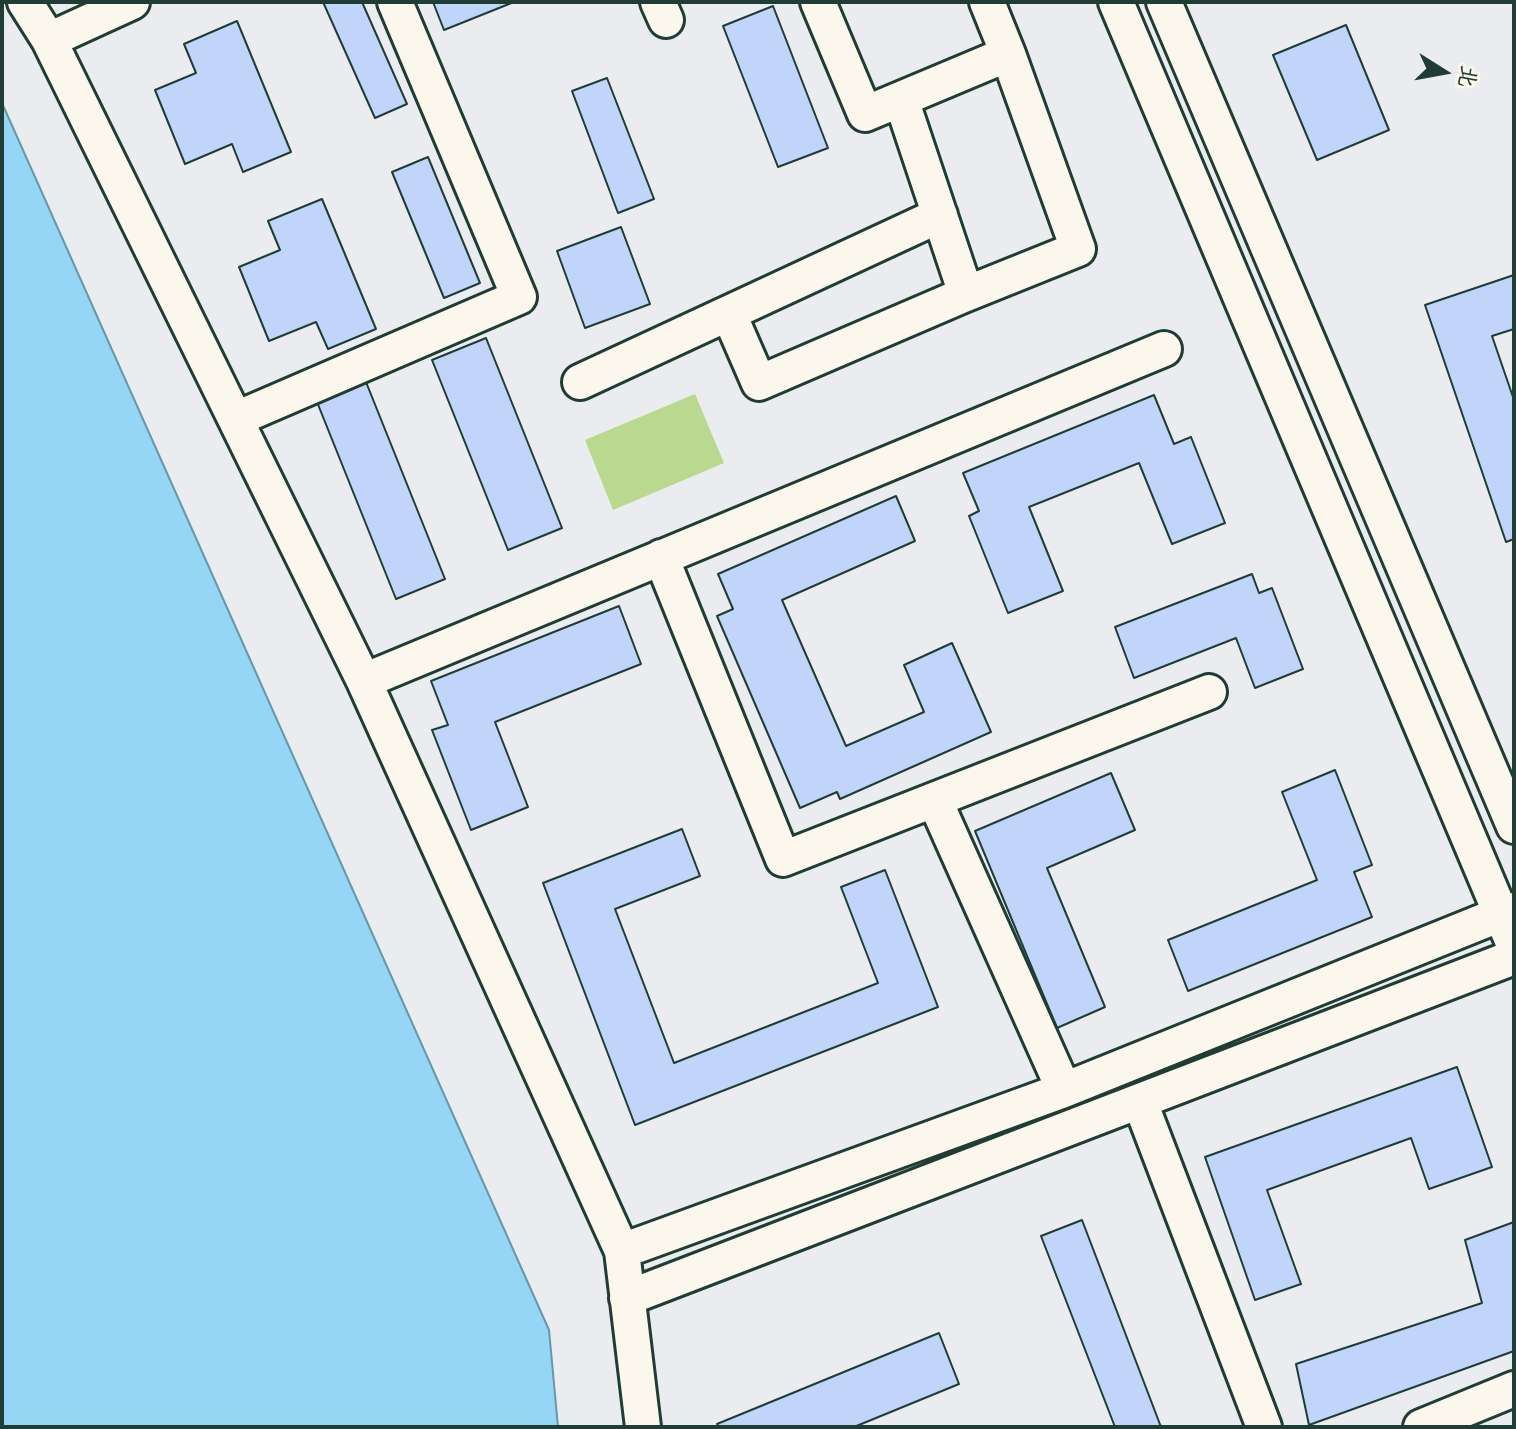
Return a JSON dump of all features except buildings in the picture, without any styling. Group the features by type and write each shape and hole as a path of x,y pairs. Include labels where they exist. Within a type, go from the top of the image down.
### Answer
{"street":[{"path":"25,2 49,40 364,681 622,1251 643,1427"},
{"path":"49,40 132,2"},
{"path":"236,419 519,297 395,2"},
{"path":"818,2 865,114 1008,54"},
{"path":"729,314 759,383 1078,249 987,2"},
{"path":"1116,2 1508,912 1514,945"},
{"path":"1164,2 1514,826"},
{"path":"901,99 966,294"},
{"path":"580,382 940,215"},
{"path":"364,681 1164,349"},
{"path":"661,557 783,859 1209,692"},
{"path":"935,801 1064,1090"},
{"path":"622,1251 1064,1090 1508,912"},
{"path":"627,1298 1514,957"},
{"path":"1140,1102 1264,1427"},
{"path":"1421,1427 1514,1389"}],"green space":[{"path":"695,394 724,463 613,510 585,440"}],"water":[{"path":"2,103 549,1330 558,1427 2,1427"}]}
